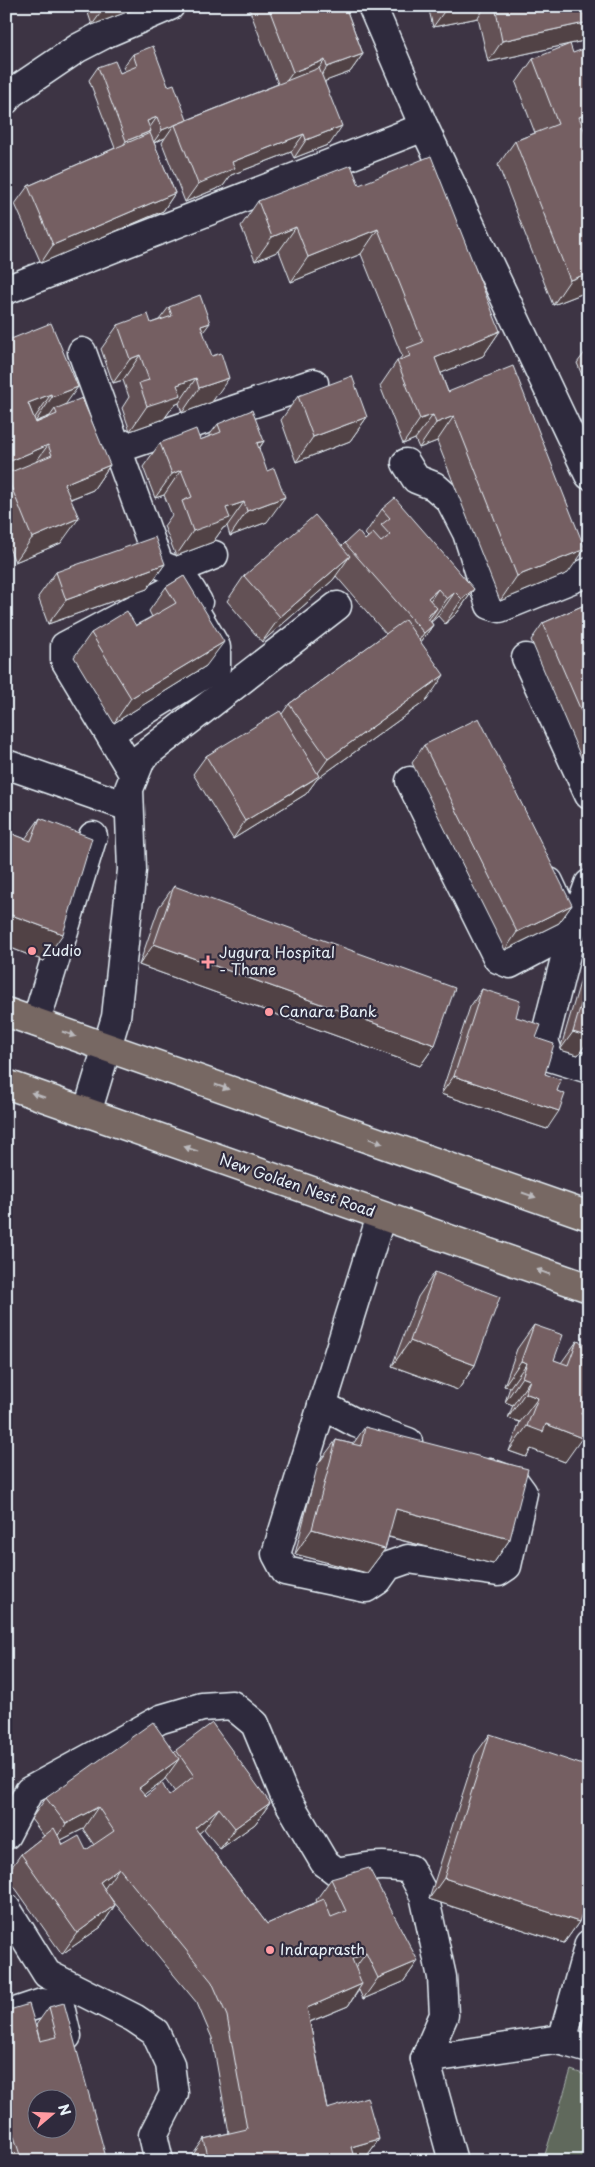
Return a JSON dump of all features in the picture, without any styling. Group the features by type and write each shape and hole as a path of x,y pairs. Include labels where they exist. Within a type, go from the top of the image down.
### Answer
{"main road":[{"path":"6,1012 589,1216"},
{"name":"New Golden Nest Road","path":"6,1084 589,1288"}],"street":[{"path":"6,100 10,94 78,48 107,33 170,6"},
{"path":"372,6 424,127 589,475"},
{"path":"6,290 424,127"},
{"path":"82,352 159,564 176,570 186,580 243,678"},
{"path":"117,449 314,383"},
{"path":"406,463 416,479 434,486 450,500 467,533 490,605 500,608 589,572"},
{"path":"176,570 214,555"},
{"path":"109,733 216,667 216,647 185,594 171,590 65,646 65,660 134,775"},
{"path":"87,1113 116,1018 132,870 129,790 142,757 338,606"},
{"path":"526,658 589,795"},
{"path":"6,764 129,808"},
{"path":"410,781 498,959 510,964 572,930"},
{"path":"36,1022 93,836"},
{"path":"538,860 572,930"},
{"path":"589,884 572,930 544,1041 550,1057 589,1069"},
{"path":"381,1216 276,1554 285,1571 366,1588 378,1580 388,1566 408,1559 498,1572 507,1566 523,1493 515,1482 468,1464"},
{"path":"322,1404 356,1423 431,1451"},
{"path":"6,1835 29,1791 161,1719 202,1707 232,1705 255,1724 284,1794 324,1862 337,1872 380,1865 410,1869 424,1895 442,1977 444,2016 425,2059 453,2161"},
{"path":"6,1908 47,1974 134,2018 155,2032 170,2064 174,2094 153,2135 159,2161"},
{"path":"562,2041 589,1944"},
{"path":"6,2015 42,2003 60,2006 75,2064"},
{"path":"425,2059 554,2040 589,2049"}],"green space":[{"path":"571,2070 589,2076 589,2161 543,2161"}],"building":[{"path":"268,6 345,6 363,54 327,67 325,60 293,72"},
{"path":"495,6 589,6 589,22 502,41"},
{"path":"570,44 573,53 589,47 589,113 579,117 589,142 589,146 584,147 589,159 589,273 570,280 515,141 558,124 533,59"},
{"path":"153,46 168,86 174,84 187,120 162,130 157,117 147,121 151,131 126,141 98,67 115,61 120,73 137,66 133,54"},
{"path":"319,68 342,126 306,140 304,134 232,162 235,168 198,184 175,125"},
{"path":"150,133 175,193 53,245 28,186"},
{"path":"431,156 500,331 435,358 448,392 513,366 585,549 517,576 454,416 436,423 433,415 420,419 397,361 410,356 407,348 423,342 378,229 308,257 296,227 272,237 258,201 351,165 359,185"},
{"path":"200,295 210,323 201,326 212,356 221,353 229,378 199,388 196,378 177,385 181,395 147,406 139,383 149,380 140,355 130,359 118,325 148,314 151,323 172,316 169,307"},
{"path":"51,323 78,387 52,397 51,394 28,403 36,423 57,414 55,409 82,398 110,465 64,484 79,518 32,538 6,474 52,455 48,445 6,463 6,383 10,382 6,373 6,341"},
{"path":"352,376 367,417 313,437 298,396"},
{"path":"252,410 264,441 257,443 267,471 274,468 285,497 247,511 244,502 226,508 230,518 193,531 182,501 192,497 181,470 172,474 160,443 196,429 200,440 221,432 218,424"},
{"path":"395,498 474,589 462,599 455,592 447,599 438,589 428,598 437,608 427,617 433,625 424,633 345,543 358,531 365,540 373,533 381,542 390,535 381,525 390,518 382,509"},
{"path":"315,515 350,556 280,617 244,576"},
{"path":"155,537 165,564 66,600 56,572"},
{"path":"184,576 224,642 131,698 91,633 127,611 136,626 176,603 166,587"},
{"path":"589,603 589,729 543,623"},
{"path":"405,620 444,675 328,759 289,704"},
{"path":"280,711 319,776 245,821 206,756"},
{"path":"479,718 572,905 517,932 424,745"},
{"path":"40,818 92,838 63,934 6,913 6,843 10,833 31,841"},
{"path":"174,886 455,988 435,1045 154,944"},
{"path":"589,977 589,1037 573,1032"},
{"path":"482,989 520,1001 516,1017 541,1025 536,1038 554,1044 545,1074 561,1080 557,1091 565,1094 559,1111 454,1076"},
{"path":"435,1272 500,1297 475,1365 410,1341"},
{"path":"534,1325 563,1335 554,1360 568,1365 577,1341 589,1345 589,1394 581,1414 589,1417 589,1420 582,1438 546,1424 543,1432 527,1426 538,1398 525,1393 530,1380 522,1377 527,1363 521,1361"},
{"path":"365,1427 528,1469 510,1539 396,1509 385,1549 312,1529 336,1440 361,1446"},
{"name":"Indraprasth","path":"153,1722 179,1759 139,1788 146,1796 162,1783 169,1796 194,1776 176,1750 212,1723 270,1803 235,1828 219,1808 195,1828 267,1924 324,1899 331,1917 346,1911 331,1879 369,1868 418,1961 378,1978 366,1953 352,1959 362,1984 307,2008 327,2109 367,2097 379,2139 351,2147 355,2161 209,2161 204,2139 247,2129 227,2016 212,1982 119,1868 100,1882 115,1905 77,1933 21,1854 54,1828 63,1845 79,1836 86,1850 114,1831 98,1807 66,1824 46,1798"},
{"path":"490,1734 589,1767 589,1892 579,1922 444,1878"},
{"path":"64,2003 107,2161 22,2161 6,2112 6,2011 29,2004 40,2041 57,2037 49,2007"}],"place":[{"name":"Zudio","path":"32,951"},
{"name":"Jugura Hospital - Thane","path":"208,962"},
{"name":"Canara Bank","path":"269,1012"},
{"name":"Indraprasth","path":"270,1950"}]}
